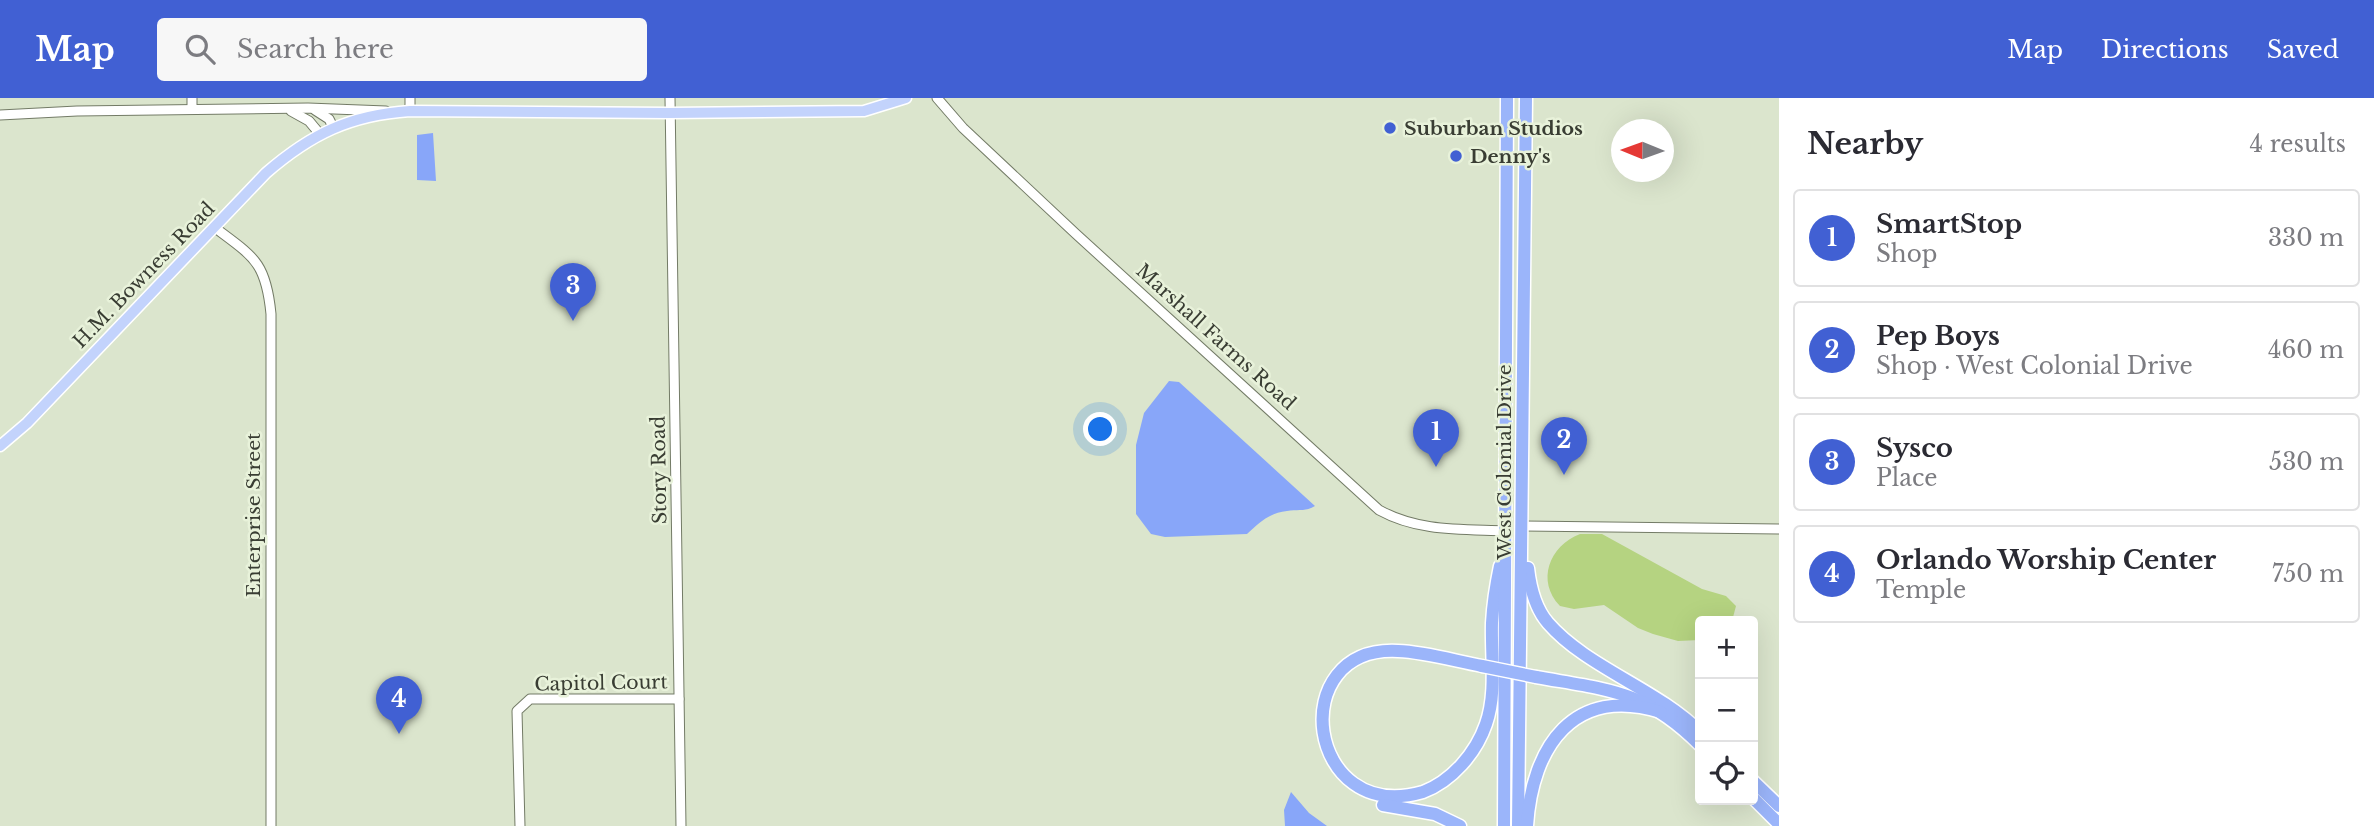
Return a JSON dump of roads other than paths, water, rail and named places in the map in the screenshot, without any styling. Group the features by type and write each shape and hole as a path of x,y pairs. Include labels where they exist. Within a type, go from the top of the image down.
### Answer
{"highway":[{"name":"West Colonial Drive","path":"1504,826 1507,98"},
{"name":"West Colonial Drive","path":"1518,826 1526,98"},
{"path":"1507,113 1526,113"},
{"path":"1523,528 1531,586 1548,623 1570,642 1684,715 1695,727"},
{"path":"1482,663 1398,651 1377,653 1352,665 1331,688 1322,713 1321,736 1332,765 1348,782 1366,794 1399,799 1440,784 1469,755 1489,713 1494,598 1506,531"},
{"path":"1460,826 1435,814 1363,799 1338,782 1325,765 1317,745 1316,708 1321,692 1339,667 1359,653 1384,645 1410,646 1537,674 1650,694"},
{"path":"1537,674 1630,695 1661,712 1696,742"},
{"path":"1527,826 1535,778 1542,760 1568,723 1594,708 1611,704 1635,705 1661,712"},
{"path":"1758,786 1779,806"},
{"path":"1758,803 1779,824"}],"main road":[{"name":"H.M. Bowness Road","path":"0,446 27,423 267,173 294,149 333,127 390,112 864,111 906,98"}],"street":[{"path":"192,98 192,109"},
{"path":"410,98 410,111"},
{"name":"Story Road","path":"670,98 681,826"},
{"name":"Marshall Farms Road","path":"937,98 963,128 1076,234 1379,510 1400,521 1426,528 1506,531"},
{"path":"0,116 192,109 309,108 390,112"},
{"path":"309,108 321,113 333,127"},
{"path":"282,109 298,113 319,133"},
{"name":"Enterprise Street","path":"214,227 257,262 268,282 271,314 271,826"},
{"path":"1523,528 1779,529"},
{"name":"Capitol Court","path":"520,826 517,711 522,703 530,699 679,699"}],"water":[{"path":"433,133 436,181 417,180 417,135"},
{"path":"1169,381 1179,382 1315,506 1270,516 1247,534 1165,537 1151,534 1136,514 1136,445 1144,413"},
{"path":"1291,792 1309,813 1327,826 1285,826 1284,810"}],"place":[{"name":"Suburban Studios","path":"1390,128"},
{"name":"Denny's","path":"1456,156"},
{"name":"Sysco","path":"573,321"},
{"name":"SmartStop","path":"1436,467"},
{"name":"Pep Boys","path":"1564,475"},
{"name":"Orlando Worship Center","path":"399,734"}]}
